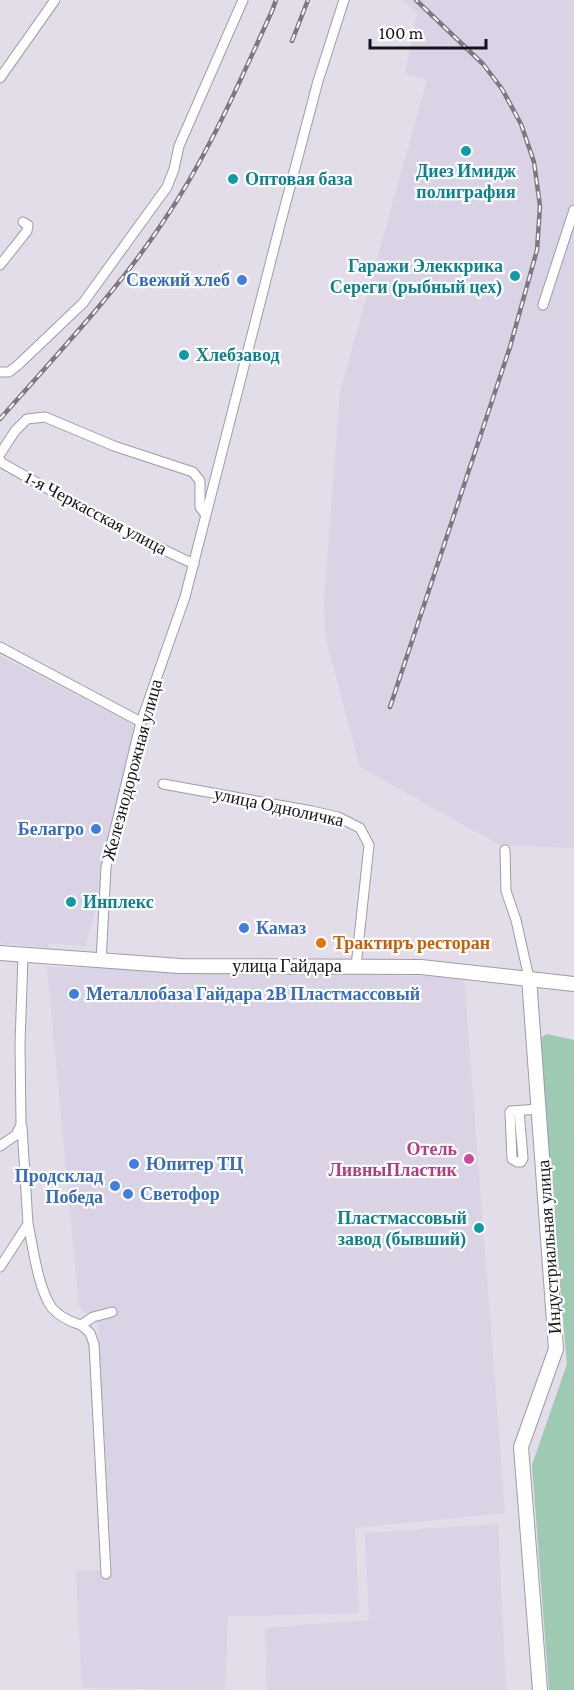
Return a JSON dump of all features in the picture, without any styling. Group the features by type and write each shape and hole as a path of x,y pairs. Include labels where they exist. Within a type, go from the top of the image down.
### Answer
{"street":[{"path":"0,78 55,0"},
{"path":"0,372 9,372 18,365 83,303 167,187 179,146 243,0"},
{"name":"Железнодорожная улица","path":"101,962 106,867 141,722 185,597 318,81 344,0"},
{"path":"543,305 574,210"},
{"path":"0,265 27,231 28,225 23,222"},
{"path":"0,454 15,431 27,419 36,417 53,419 114,447 193,472 201,481 200,507 206,514"},
{"name":"1-я Черкасская улица","path":"0,460 96,516 194,564"},
{"path":"0,647 141,722"},
{"name":"улица Одноличка","path":"163,784 312,811 350,821 360,828 369,845 356,966"},
{"path":"505,850 506,891 516,920 529,978"},
{"name":"улица Гайдара","path":"0,953 180,966 421,967 574,984"},
{"path":"23,956 20,1044 21,1125 28,1224 40,1278 52,1308 81,1325 90,1333 94,1344 106,1574"},
{"name":"Индустриальная улица","path":"529,978 556,1349 521,1448 540,1690"},
{"path":"519,1111 523,1158 521,1162 517,1162 512,1159 509,1114 511,1111 539,1109"},
{"path":"0,1146 16,1135 21,1125"},
{"path":"0,1267 28,1224"},
{"path":"81,1325 93,1317 112,1312"}],"shaded area":[{"path":"402,0 574,0 574,848 500,845 360,767 326,639 324,601 340,392 427,80 405,73 417,12"},
{"path":"0,656 148,732 85,946 49,943 48,948 0,943"},
{"path":"47,967 464,977 505,1513 355,1528 359,1613 228,1616 225,1690 82,1688 76,1571 112,1569 98,1323 79,1307"},
{"path":"498,1524 506,1690 267,1690 265,1628 369,1620 365,1533"}],"green space":[{"path":"547,1034 574,1040 574,1690 549,1690 532,1465 567,1364 538,1039"}],"railway":[{"path":"0,419 106,299 163,222 209,145 276,0"},
{"path":"292,41 308,0"},
{"path":"390,707 510,347 537,250 540,206 534,162 521,124 502,89 483,64 416,0"}],"place":[{"name":"Диез Имидж полиграфия","path":"466,151"},
{"name":"Оптовая база","path":"233,179"},
{"name":"Гаражи Элеккрика Сереги (рыбный цех)","path":"515,276"},
{"name":"Свежий хлеб","path":"242,280"},
{"name":"Хлебзавод","path":"184,355"},
{"name":"Белагро","path":"96,829"},
{"name":"Инплекс","path":"71,902"},
{"name":"Камаз","path":"244,928"},
{"name":"Трактиръ ресторан","path":"321,943"},
{"name":"Металлобаза Гайдара 2В Пластмассовый","path":"74,994"},
{"name":"Отель ЛивныПластик","path":"469,1159"},
{"name":"Юпитер ТЦ","path":"134,1164"},
{"name":"Продсклад Победа","path":"115,1186"},
{"name":"Светофор","path":"128,1194"},
{"name":"Пластмассовый завод (бывший)","path":"479,1228"}]}
